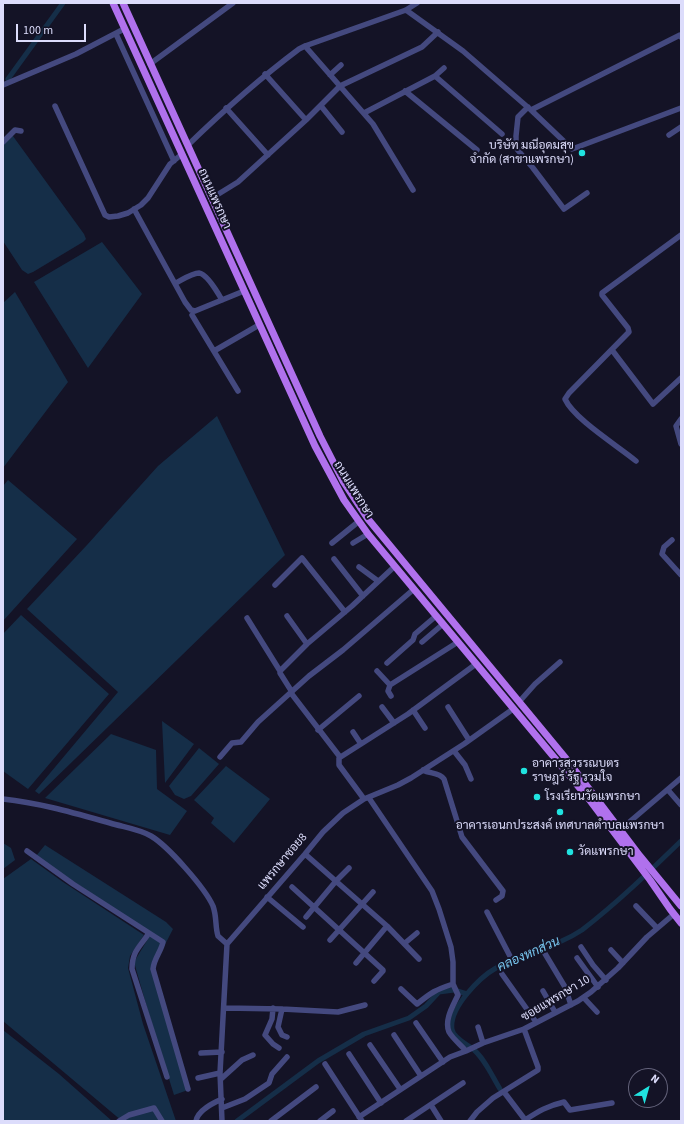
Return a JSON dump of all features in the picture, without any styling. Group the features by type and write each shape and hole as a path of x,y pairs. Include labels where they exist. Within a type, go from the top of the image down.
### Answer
{"main road":[{"name":"ถนนแพรกษา","path":"113,3 322,461 344,500 358,522 644,867 681,906"},
{"name":"ถนนแพรกษา","path":"123,3 320,436 348,490 378,532 568,761 620,830 644,867"},
{"path":"239,280 247,276"},
{"name":"ถนนแพรกษา","path":"653,877 674,914 681,923"}],"street":[{"path":"150,64 232,3"},
{"path":"188,145 226,108 265,74 304,46 406,10 418,3"},
{"path":"406,10 463,51 530,108 572,149 681,108"},
{"path":"3,85 64,59 124,29"},
{"path":"212,198 238,182 321,106 340,86 422,47 438,32"},
{"path":"116,34 174,161"},
{"path":"588,193 564,209 516,148 518,117 530,108 680,35 681,37"},
{"path":"304,46 373,124 413,190"},
{"path":"330,75 341,65"},
{"path":"364,113 435,76 444,68"},
{"path":"265,74 306,120"},
{"path":"435,76 502,134"},
{"path":"405,91 477,150"},
{"path":"55,106 102,212 105,215 118,216 141,205 148,198 170,164 182,154"},
{"path":"321,106 342,132"},
{"path":"226,108 268,155"},
{"path":"669,135 681,127"},
{"path":"3,142 15,130 22,131"},
{"path":"134,209 176,283 185,302 191,310 195,311 244,291"},
{"path":"636,461 580,418 568,405 565,399 569,393 628,334 629,330 602,293 681,235"},
{"path":"176,283 198,273 202,274 216,289 222,300"},
{"path":"192,315 238,392"},
{"path":"214,351 259,325"},
{"path":"612,350 654,404 681,378"},
{"path":"681,419 676,426 681,444"},
{"path":"332,543 358,522"},
{"path":"353,543 368,534"},
{"path":"672,540 664,547 662,554 681,575"},
{"path":"275,585 302,558 344,612"},
{"path":"334,560 363,596"},
{"path":"280,671 307,644 363,596 395,566"},
{"path":"359,568 378,581"},
{"path":"220,757 232,743 241,742 258,722 309,676 348,646 414,589"},
{"path":"287,616 307,644"},
{"path":"387,664 412,640 415,634 436,616"},
{"path":"247,618 280,671 291,693 340,757"},
{"path":"422,642 443,624"},
{"path":"391,696 388,691 390,685 458,642"},
{"path":"519,702 560,662"},
{"path":"468,1050 449,1031 448,1025 450,1014 458,995 455,988 451,947 432,891 366,798 339,765 338,760 340,757 413,710 476,664"},
{"path":"377,671 390,685"},
{"path":"318,730 359,696"},
{"path":"382,707 394,723"},
{"path":"448,707 469,740"},
{"name":"แพรกษาซอย8","path":"227,944 323,832 338,817 366,798 398,785 454,751 513,709"},
{"path":"413,710 426,728"},
{"path":"353,732 361,744"},
{"path":"454,751 465,765 471,779"},
{"path":"423,770 438,774 444,779 462,837 503,890 502,896 496,900"},
{"path":"620,830 681,778"},
{"path":"668,790 681,805"},
{"path":"3,799 67,810 149,835 166,848 191,875 209,899 213,906 217,920 218,936 227,944 225,1008 220,1076 222,1121"},
{"path":"27,851 73,884 164,942 153,964 153,969 188,1089"},
{"path":"305,854 387,926 419,959"},
{"path":"306,917 349,868"},
{"path":"292,887 384,970 374,981"},
{"path":"330,940 373,892"},
{"path":"267,898 303,927"},
{"path":"636,906 657,928"},
{"path":"487,912 512,960"},
{"name":"ซอยแพรกษา 10","path":"470,1121 477,1112 493,1098 538,1070 538,1066 524,1029 584,998 606,980 657,928 674,914"},
{"path":"356,963 387,926"},
{"path":"149,933 134,952 132,958 132,969 167,1077"},
{"path":"405,943 417,933"},
{"path":"541,947 565,987 571,1005"},
{"path":"581,947 593,965 606,980"},
{"path":"611,950 623,963"},
{"path":"577,958 598,987"},
{"path":"502,974 536,1022"},
{"path":"401,990 417,1004 434,991 455,988"},
{"path":"543,991 556,1012"},
{"path":"584,998 597,1012"},
{"path":"225,1008 282,1008 338,1012 365,1005"},
{"path":"273,1008 272,1019 265,1035 279,1048"},
{"path":"282,1008 278,1027 282,1035 287,1037"},
{"path":"416,1023 443,1062"},
{"path":"478,1027 481,1044"},
{"path":"324,1064 361,1119 400,1089 450,1056 524,1029"},
{"path":"394,1035 421,1076"},
{"path":"370,1045 400,1089"},
{"path":"201,1053 222,1052"},
{"path":"198,1078 220,1076 253,1054"},
{"path":"349,1054 381,1103"},
{"path":"222,1108 245,1099 269,1083 272,1074 287,1057"},
{"path":"410,1120 463,1083"},
{"path":"271,1121 316,1087"},
{"path":"504,1092 526,1121 541,1109 549,1105 564,1102 570,1110 612,1102"},
{"path":"196,1121 197,1116 206,1108 222,1099"},
{"path":"431,1106 441,1121"},
{"path":"119,1121 129,1114 154,1108 162,1121"},
{"path":"320,1121 333,1111"}],"water":[{"path":"10,132 84,234 86,239 28,274 22,270 3,241 3,144"},
{"path":"102,242 142,294 88,368 34,282"},
{"path":"15,292 68,382 3,468 3,303"},
{"path":"217,416 285,555 39,794 35,791 118,692 27,609 158,466"},
{"path":"8,480 77,539 3,621 3,486"},
{"path":"21,615 109,694 28,789 3,771 3,634"},
{"path":"162,721 194,744 165,783"},
{"path":"111,734 156,750 157,789 187,811 170,835 45,798"},
{"path":"199,748 219,764 191,796 184,799 175,795 169,786"},
{"path":"226,766 270,799 234,843 211,823 214,818 194,800"},
{"path":"3,843 11,848 15,860 3,869"},
{"path":"45,845 166,922 173,929 154,966 188,1090 174,1095 134,962 151,934 36,856"},
{"path":"31,859 63,882 144,935 130,956 128,968 143,1024 176,1121 122,1121 3,1021 3,879"},
{"path":"3,1030 59,1074 112,1121 3,1121"}],"waterway":[{"path":"8,79 63,3"},
{"name":"คลองหกส่วน","path":"500,1089 477,1053 458,1038 453,1032 452,1021 460,1003 474,986 489,972 565,939 582,930 645,876 681,841"},
{"path":"237,1121 318,1061 364,1034 409,1018 426,1006 439,992 454,990 467,994"}],"place":[{"name":"บริษัท มณีอุดมสุข จำกัด (สาขาแพรกษา)","path":"582,153"},
{"name":"อาคารสุวรรณบุตร ราษฎร์ รัฐ รวมใจ","path":"524,771"},
{"name":"โรงเรียนวัดแพรกษา","path":"537,797"},
{"name":"อาคารเอนกประสงค์ เทศบาลตำบลแพรกษา","path":"560,812"},
{"name":"วัดแพรกษา","path":"570,852"}]}
